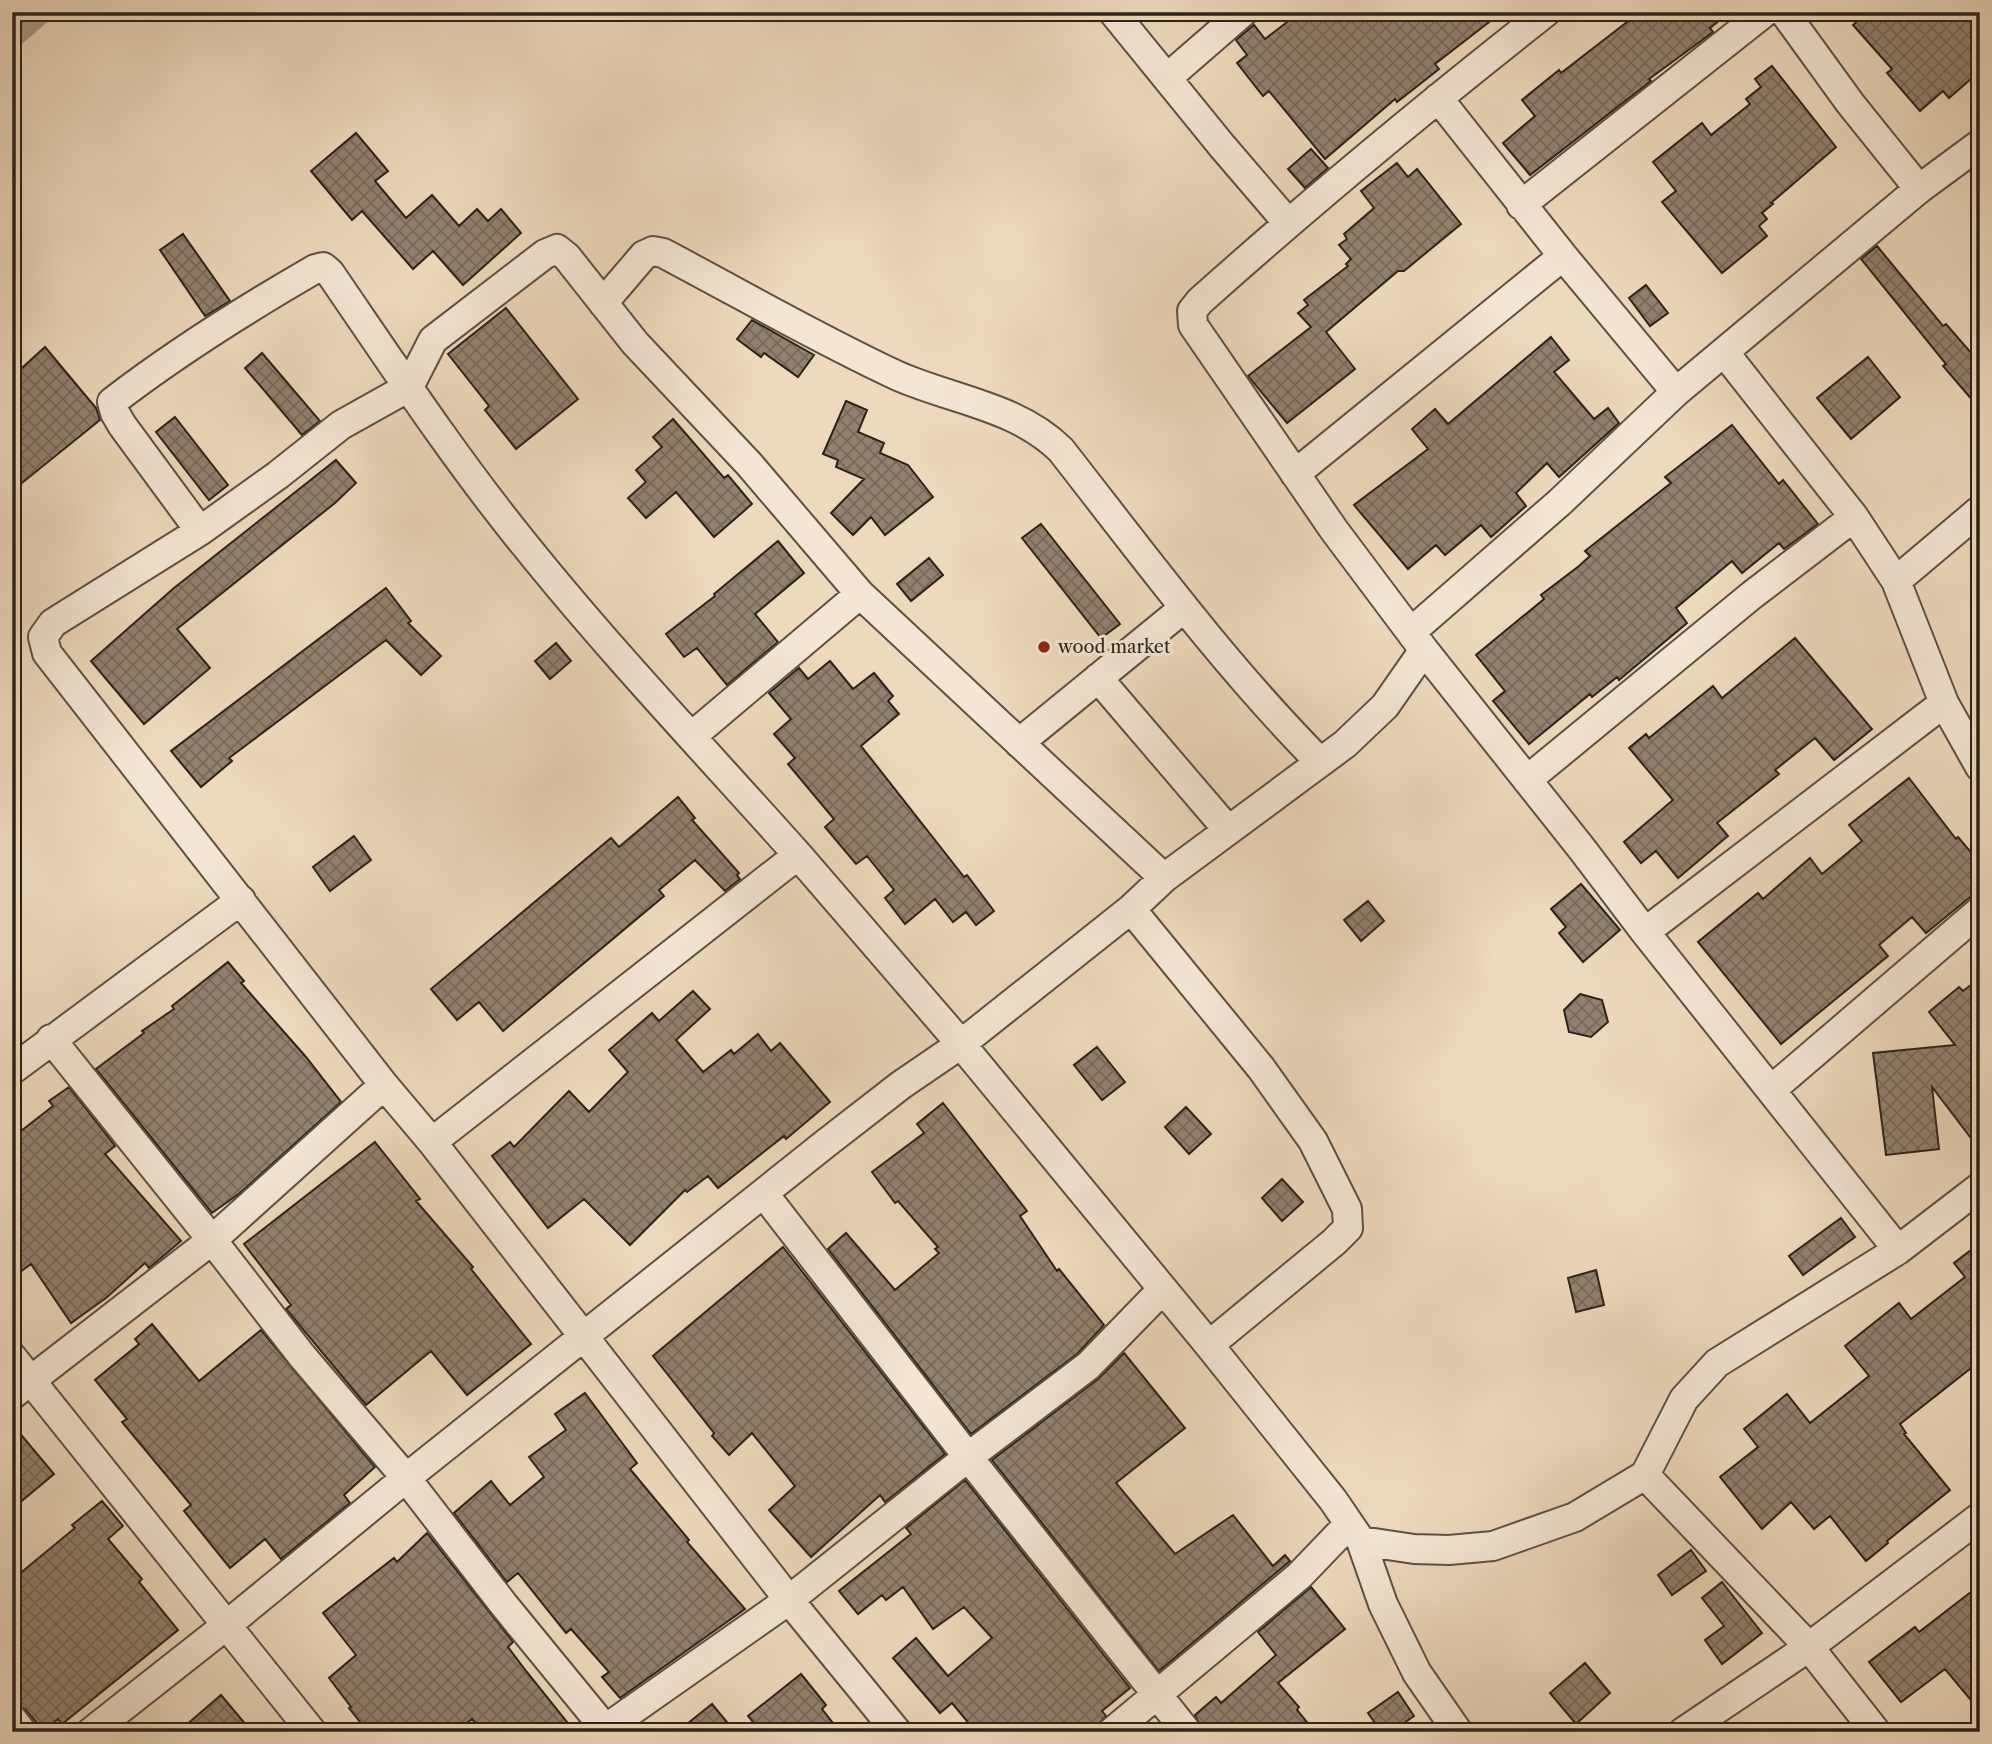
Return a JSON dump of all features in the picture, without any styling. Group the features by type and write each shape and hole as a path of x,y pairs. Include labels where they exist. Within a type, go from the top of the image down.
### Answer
{"street":[{"path":"1113,12 1288,223"},
{"path":"1167,78 1243,12"},
{"path":"1546,12 1438,97 1200,301 1192,311 1193,325 1295,474 1418,641 1898,1250"},
{"path":"1521,205 1765,12"},
{"path":"1784,12 1850,103 1919,188"},
{"path":"1438,97 1521,205 1676,392"},
{"path":"91,1732 764,1194 901,1086 961,1044 1131,909 1164,878 1345,744 1385,706 1418,641 1533,527 1676,392 1919,188 1980,144"},
{"path":"897,1732 789,1600 47,653 43,637 53,623 200,531 278,475 341,425 409,387 433,340 545,254 557,249 568,257 635,343 750,464 860,594 1164,878"},
{"path":"603,303 644,255 653,251 663,253 902,377 1028,424 1048,437 1061,450 1184,608 1284,726 1320,762"},
{"path":"1295,474 1563,256"},
{"path":"200,531 122,425 112,402 166,361 236,314 323,267 523,543 961,1044 1313,1473 1355,1532 1383,1604 1417,1673 1458,1732"},
{"path":"1724,352 1854,517 1896,581 1944,703 1977,757"},
{"path":"1896,581 1980,510"},
{"path":"1527,780 1752,595 1854,517"},
{"path":"692,736 860,594"},
{"path":"1019,743 1184,608"},
{"path":"1098,678 1228,830"},
{"path":"1645,932 1944,703"},
{"path":"432,1142 798,855"},
{"path":"12,1070 241,900"},
{"path":"1131,909 1261,1068 1313,1141 1347,1209 1348,1228 1334,1242 1209,1345"},
{"path":"1771,1090 1980,911"},
{"path":"51,1039 302,1356 406,1478 605,1731 789,1600 968,1457 1088,1366 1163,1289"},
{"path":"22,1389 212,1240 384,1085"},
{"path":"1355,1532 1414,1549 1449,1550 1493,1546 1576,1517 1645,1475 1684,1399 1717,1363 1898,1250 1980,1187"},
{"path":"764,1194 968,1457 1187,1732"},
{"path":"12,1357 22,1389 228,1624 312,1732"},
{"path":"1645,1475 1809,1647 1876,1732"},
{"path":"1683,1732 1809,1647 1980,1517"},
{"path":"1112,1732 1355,1532"},
{"path":"12,1719 22,1732"}],"building":[{"path":"1300,12 1502,12 1435,64 1439,69 1397,102 1395,99 1325,159 1269,91 1263,96 1237,63 1247,55 1236,40 1254,25 1265,39"},
{"path":"1640,12 1730,12 1710,28 1713,32 1649,79 1651,81 1530,175 1503,143 1535,116 1522,100"},
{"path":"1867,12 1980,12 1980,71 1949,98 1943,91 1920,111 1887,73 1892,69 1853,25"},
{"path":"1772,66 1836,147 1771,203 1773,204 1762,213 1767,219 1759,226 1767,236 1722,273 1662,202 1676,191 1653,162 1702,123 1711,135 1750,104 1746,99 1761,87 1755,79"},
{"path":"356,133 388,171 375,181 406,218 432,195 459,226 477,209 488,221 501,209 521,233 463,285 433,251 413,269 362,211 352,220 311,171"},
{"path":"1311,149 1328,168 1305,188 1288,169"},
{"path":"1397,163 1408,177 1417,169 1461,224 1404,271 1398,271 1326,332 1355,369 1287,423 1248,376 1311,327 1298,313 1308,305 1304,300 1348,266 1346,264 1351,259 1339,245 1347,239 1344,234 1374,208 1361,191"},
{"path":"183,234 230,301 205,316 160,250"},
{"path":"1877,246 1943,326 1946,324 1980,363 1980,409 1943,366 1946,364 1861,259"},
{"path":"1646,285 1668,313 1650,326 1629,298"},
{"path":"506,308 578,399 516,449 485,410 489,406 448,354"},
{"path":"752,320 814,355 798,377 764,353 761,357 737,339"},
{"path":"1551,337 1569,360 1554,372 1594,419 1608,408 1619,423 1559,477 1547,463 1516,493 1526,506 1491,537 1481,525 1445,555 1436,545 1408,569 1354,505 1428,449 1412,429 1435,409 1448,424"},
{"path":"45,347 96,408 100,420 12,491 12,377"},
{"path":"262,353 320,421 302,435 245,368"},
{"path":"1868,357 1900,397 1851,439 1817,398"},
{"path":"846,401 867,410 858,432 884,443 880,453 908,465 933,497 885,535 871,517 853,535 831,513 864,479 836,467 838,460 823,454"},
{"path":"175,417 228,485 209,500 156,432"},
{"path":"673,419 724,478 728,475 752,504 714,537 676,492 646,518 628,498 646,482 636,470 662,447 653,437"},
{"path":"1732,425 1779,484 1783,480 1818,524 1784,549 1779,543 1742,573 1732,561 1676,608 1687,623 1619,680 1617,677 1592,697 1590,694 1529,744 1493,701 1505,691 1476,655 1544,599 1541,595 1590,556 1585,551 1671,483 1665,477"},
{"path":"336,460 356,483 335,503 177,629 210,668 144,724 91,661 174,588"},
{"path":"1041,524 1120,624 1101,638 1022,538"},
{"path":"778,541 804,573 755,614 778,642 727,685 697,648 684,657 666,634"},
{"path":"929,558 943,575 911,601 897,584"},
{"path":"386,588 411,621 408,623 441,656 421,675 386,640 229,758 232,761 201,787 171,751"},
{"path":"1795,638 1872,729 1834,760 1815,738 1775,770 1779,774 1717,823 1728,836 1678,878 1656,851 1641,863 1624,842 1673,800 1629,748 1646,734 1649,738 1713,686 1722,698"},
{"path":"556,643 571,661 550,679 535,661"},
{"path":"830,661 853,689 874,673 893,696 888,701 899,714 861,746 994,911 976,925 966,912 953,922 935,899 905,924 885,898 894,890 867,856 856,864 825,827 834,819 788,764 795,758 774,734 791,719 769,693 799,668 808,679"},
{"path":"1909,778 1956,839 1958,837 1980,863 1980,889 1926,933 1912,917 1879,945 1888,956 1781,1044 1698,942 1758,893 1763,899 1810,858 1822,874 1862,841 1849,825"},
{"path":"678,797 695,818 692,820 739,873 737,875 740,879 725,891 695,860 659,890 664,896 503,1031 479,1002 457,1020 431,989 611,838 619,847"},
{"path":"354,836 371,860 330,891 313,867"},
{"path":"1581,884 1620,930 1583,962 1559,933 1566,927 1551,909"},
{"path":"1368,901 1384,921 1361,941 1344,920"},
{"path":"228,962 244,981 241,983 306,1057 341,1102 240,1193 212,1213 96,1069 174,1009 172,1006"},
{"path":"1980,978 1980,1150 1932,1087 1939,1149 1886,1155 1873,1053 1955,1045 1929,1012 1959,987 1963,991"},
{"path":"693,991 710,1009 676,1040 703,1072 731,1050 734,1054 758,1034 771,1051 780,1043 830,1102 786,1139 784,1136 718,1188 708,1176 687,1192 685,1190 630,1245 584,1199 548,1228 492,1156 510,1142 514,1147 569,1091 589,1112 628,1072 609,1050 652,1013 659,1021"},
{"path":"1580,994 1602,1000 1608,1022 1591,1037 1569,1032 1564,1010"},
{"path":"1097,1047 1125,1082 1102,1100 1074,1065"},
{"path":"69,1087 115,1146 105,1154 181,1241 149,1268 145,1263 106,1298 71,1323 31,1264 12,1278 12,1138 53,1106 49,1101"},
{"path":"943,1103 1027,1211 1020,1216 1057,1271 1059,1269 1104,1325 1077,1354 971,1434 828,1249 846,1233 895,1290 939,1253 935,1249 938,1247 898,1201 895,1203 872,1172 924,1133 917,1124"},
{"path":"1186,1107 1211,1134 1189,1154 1165,1127"},
{"path":"375,1142 420,1199 416,1201 473,1267 471,1269 531,1344 467,1395 431,1351 366,1405 286,1309 291,1305 244,1244"},
{"path":"1282,1179 1303,1202 1282,1221 1262,1198"},
{"path":"1841,1218 1855,1237 1803,1275 1789,1256"},
{"path":"1980,1243 1980,1361 1900,1424 1906,1433 1904,1434 1950,1490 1866,1561 1830,1516 1814,1529 1791,1502 1762,1529 1720,1477 1758,1447 1744,1429 1787,1394 1810,1423 1869,1376 1845,1346 1899,1303 1911,1319 1965,1277 1954,1263"},
{"path":"783,1247 945,1454 885,1502 880,1495 811,1557 769,1510 795,1486 752,1433 729,1455 653,1356"},
{"path":"1596,1270 1604,1305 1576,1312 1568,1278"},
{"path":"152,1324 199,1381 261,1330 375,1467 344,1495 350,1503 281,1559 265,1539 230,1568 184,1511 191,1505 122,1422 127,1419 95,1380 139,1344 135,1339"},
{"path":"1124,1353 1185,1428 1116,1483 1175,1554 1233,1515 1273,1566 1285,1555 1290,1561 1159,1671 992,1460 1098,1379"},
{"path":"585,1393 637,1463 630,1469 689,1540 687,1542 745,1609 620,1698 602,1677 609,1672 571,1629 566,1633 518,1573 507,1582 454,1513 491,1481 510,1505 544,1477 529,1457 566,1430 555,1414"},
{"path":"12,1424 54,1474 12,1509"},
{"path":"965,1480 1130,1688 1102,1711 1106,1716 1097,1726 1096,1732 976,1732 952,1703 940,1713 893,1658 916,1638 948,1676 992,1638 964,1607 933,1629 903,1587 886,1600 882,1595 858,1614 839,1591 911,1534 906,1528"},
{"path":"102,1501 123,1526 108,1539 142,1579 139,1582 178,1630 62,1724 58,1719 43,1732 38,1732 36,1722 25,1709 12,1703 12,1580 75,1528 72,1525"},
{"path":"427,1533 513,1642 508,1647 575,1732 483,1732 472,1719 456,1732 368,1732 349,1708 351,1707 329,1678 356,1655 323,1613 394,1558 397,1562"},
{"path":"1691,1550 1706,1571 1672,1595 1658,1575"},
{"path":"1722,1582 1762,1633 1722,1664 1705,1640 1724,1626 1702,1598"},
{"path":"1980,1585 1980,1711 1945,1669 1901,1702 1869,1662 1915,1627 1919,1632"},
{"path":"1311,1587 1345,1629 1278,1683 1299,1707 1297,1710 1315,1732 1203,1732 1195,1715 1216,1697 1221,1703 1276,1655 1258,1632"},
{"path":"1585,1663 1610,1693 1576,1724 1550,1693"},
{"path":"801,1674 826,1705 822,1709 840,1732 761,1732 748,1716"},
{"path":"1398,1692 1414,1716 1391,1732 1381,1732 1368,1713"},
{"path":"221,1695 252,1732 178,1732"},
{"path":"712,1704 735,1732 677,1732"}],"waterway":[{"path":"12,33 36,12"}],"place":[{"name":"wood market","path":"1044,647"}]}
